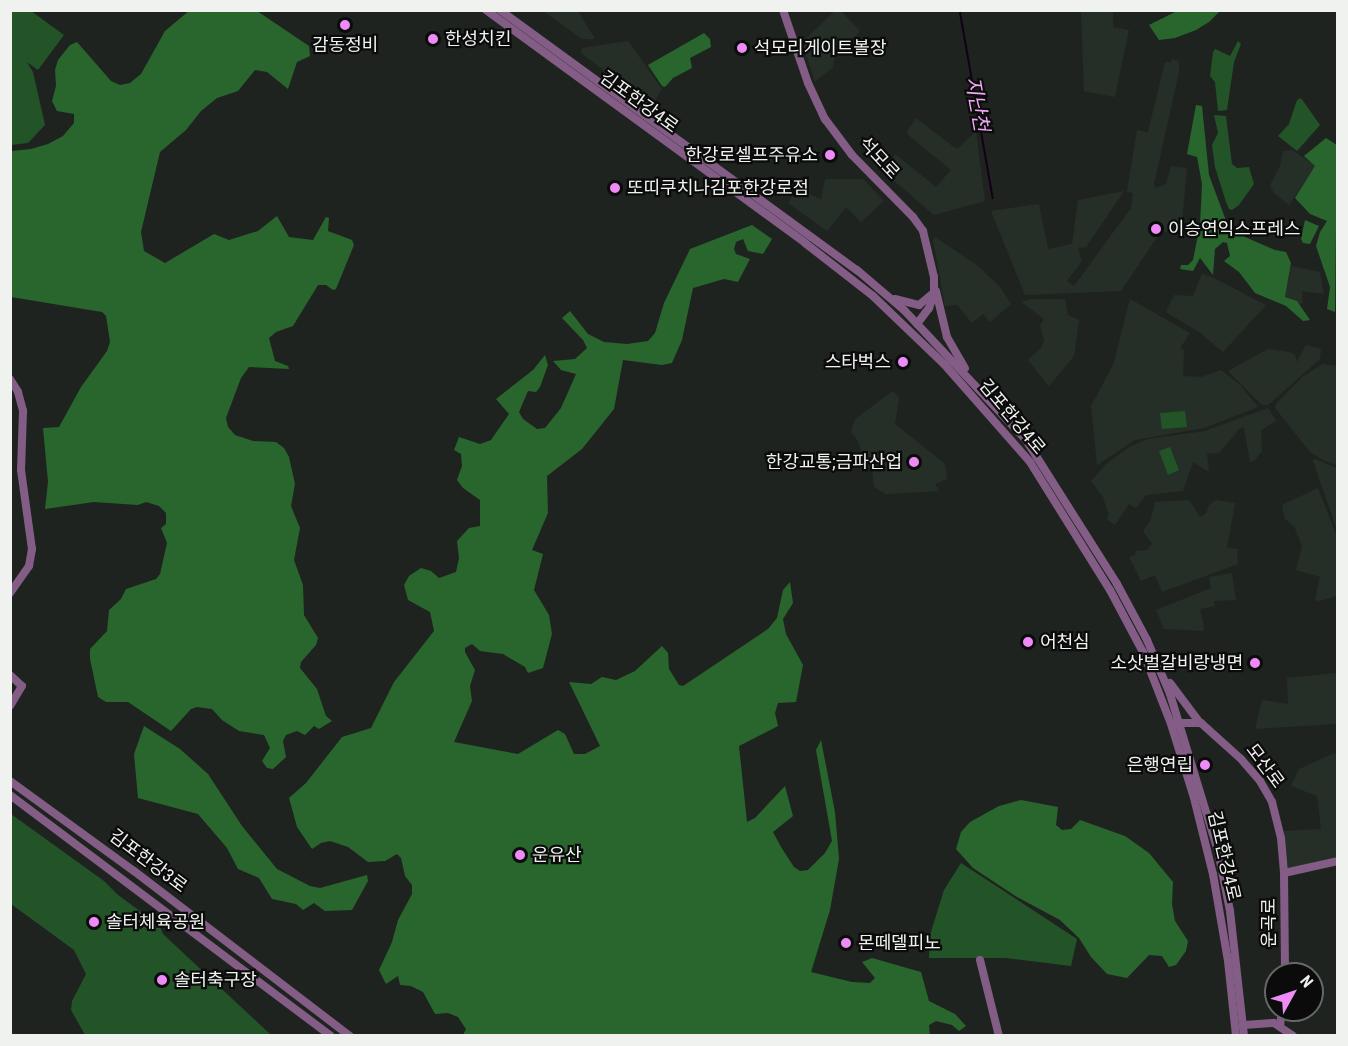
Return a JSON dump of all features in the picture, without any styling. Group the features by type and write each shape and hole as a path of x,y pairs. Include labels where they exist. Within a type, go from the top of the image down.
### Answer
{"street":[{"name":"김포한강4로","path":"486,10 846,274 895,315 944,364 1025,455 1079,538 1143,652 1175,723 1218,851 1230,911 1244,1035"},
{"name":"김포한강4로","path":"500,10 830,249 888,295 971,378 1018,430 1050,474 1117,584 1161,670 1212,874 1228,961 1236,1035"},
{"name":"석모로","path":"783,10 808,83 825,119 852,155 918,222 927,242 934,277 934,293 928,308 917,324"},
{"path":"934,277 947,337 971,378"},
{"path":"888,295 907,304 919,305 934,293"},
{"path":"10,379 18,392 23,411 21,470 33,549 29,566 10,593"},
{"name":"모산로","path":"1161,670 1201,723 1241,759 1264,788 1278,822 1284,873"},
{"path":"10,675 22,686 10,706"},
{"path":"1175,723 1201,723"},
{"name":"김포한강3로","path":"10,781 134,871 350,1035"},
{"name":"김포한강3로","path":"10,795 331,1035"},
{"path":"1284,873 1338,861"},
{"name":"운곡로","path":"1284,873 1285,962"},
{"path":"980,960 999,1035"},
{"path":"1280,1022 1280,1026"},
{"path":"1244,1025 1268,1023 1280,1026 1293,1035"}],"shaded area":[{"path":"836,10 841,11 860,31 834,60 833,67 815,82 802,42"},
{"path":"543,11 578,11 595,39 582,39"},
{"path":"1081,11 1113,11 1113,27 1129,30 1115,97 1084,91"},
{"path":"628,41 662,89 652,106 581,53 582,48"},
{"path":"1172,59 1179,61 1179,72 1154,184 1156,188 1166,184 1171,166 1187,168 1182,222 1157,237 1121,291 1025,295 991,211 1039,204 1048,249 1072,244 1078,200 1124,191 1086,247 1078,248 1082,261 1067,281 1074,286 1131,208 1133,193 1127,192 1137,130 1148,132 1165,62 1171,62"},
{"path":"916,118 955,148 959,148 976,131 985,201 934,215 884,172 895,154 936,187 951,170 906,133"},
{"path":"1292,150 1316,166 1289,205 1274,193 1270,185 1280,166 1283,151"},
{"path":"825,179 863,179 884,201 861,222 846,207 827,231 788,203 797,189 821,199"},
{"path":"935,237 978,266 1000,287 1011,304 990,322 983,314 972,323 957,305 945,306 933,240"},
{"path":"1291,266 1320,272 1324,294 1302,291 1303,303 1299,304 1285,297"},
{"path":"1202,274 1266,305 1223,352 1199,332 1166,312 1174,295 1193,296"},
{"path":"1030,299 1065,299 1068,315 1079,320 1074,356 1049,386 1028,360 1041,348 1044,341 1040,325 1044,319 1021,302"},
{"path":"1130,299 1190,333 1180,348 1184,350 1183,376 1201,377 1221,370 1240,385 1258,407 1204,428 1135,440 1097,465 1091,406 1113,365"},
{"path":"1306,345 1321,349 1320,359 1268,405 1262,405 1228,371 1268,349 1289,352 1295,355 1297,362"},
{"path":"1323,364 1337,366 1337,465 1310,452 1275,408 1276,404 1302,377"},
{"path":"893,391 899,398 895,424 945,464 947,479 935,484 939,491 886,494 874,487 872,469 864,459 858,441 851,432 855,419"},
{"path":"1268,408 1276,421 1261,430 1262,451 1255,460 1250,462 1244,428 1239,429 1219,453 1207,454 1209,472 1193,462 1183,491 1146,495 1136,508 1129,504 1115,525 1106,519 1109,515 1103,497 1091,481 1105,465 1129,447 1148,439 1205,431"},
{"path":"1315,459 1337,468 1337,530 1313,461"},
{"path":"1318,488 1338,539 1337,596 1319,601 1315,600 1320,577 1296,570 1302,546 1294,526 1285,519 1282,505"},
{"path":"1189,500 1200,517 1206,514 1209,505 1216,500 1235,503 1227,548 1237,549 1238,564 1162,592 1155,575 1141,581 1129,557 1135,555 1136,551 1147,550 1152,544 1143,531 1151,519 1155,502"},
{"path":"1232,573 1236,600 1214,601 1215,606 1200,609 1203,631 1164,629 1156,610 1211,588 1209,577"},
{"path":"1337,673 1337,724 1255,729 1262,700 1288,704 1287,678"},
{"path":"1334,753 1338,757 1337,858 1288,868 1283,831 1321,829 1317,796 1291,786 1299,769"}],"green space":[{"path":"190,10 257,11 309,46 310,56 297,62 288,89 267,72 255,70 238,91 217,98 201,111 186,130 160,152 141,232 144,251 165,263 214,234 229,240 258,231 277,216 289,237 313,240 326,217 329,218 328,231 352,240 354,245 336,289 318,285 293,326 276,332 269,338 275,361 288,366 289,369 249,367 241,378 226,418 228,427 235,435 253,441 276,442 284,448 289,457 295,484 291,506 300,528 294,560 303,585 304,615 318,638 316,645 301,662 300,668 317,689 326,716 332,721 319,729 314,726 305,735 297,731 286,735 283,741 286,757 273,769 267,768 262,761 270,748 264,735 239,731 222,720 212,709 197,707 191,709 171,731 128,702 106,702 98,697 90,649 107,631 109,610 121,599 126,589 156,579 160,574 167,543 161,528 166,524 166,513 159,506 146,502 138,505 94,502 45,509 48,482 43,428 59,427 81,387 107,351 110,342 106,316 102,312 11,297 11,151 48,144 63,136 74,123 74,114 57,111 52,101 58,60 70,45 77,42 111,81 120,85 130,83 141,74 165,31"},
{"path":"10,11 31,11 64,35 38,70 27,62 33,72 45,125 28,143 11,145"},
{"path":"1177,11 1220,11 1196,30 1175,38 1159,40 1149,25"},
{"path":"704,33 710,39 711,47 690,58 692,68 673,78 665,87 662,86 648,65"},
{"path":"1238,41 1241,44 1234,62 1227,110 1218,111 1215,82 1210,76 1213,52 1215,49 1230,56"},
{"path":"1301,98 1320,125 1297,151 1278,136 1289,124 1297,100"},
{"path":"1196,105 1202,106 1209,175 1228,226 1245,237 1275,250 1286,252 1291,263 1285,297 1297,301 1310,320 1303,321 1286,306 1255,293 1239,272 1224,261 1230,256 1227,243 1223,242 1215,249 1213,275 1200,258 1193,271 1180,269 1181,265 1188,265 1193,260 1200,225 1202,184 1197,157 1187,154"},
{"path":"1214,115 1226,116 1232,164 1237,168 1249,167 1254,184 1239,205 1232,210 1226,202 1215,167 1212,145 1218,133"},
{"path":"1326,138 1337,145 1335,312 1327,309 1330,287 1316,246 1320,232 1327,221 1310,214 1295,198 1315,166 1304,156"},
{"path":"1305,220 1319,226 1310,244 1303,243 1301,239"},
{"path":"752,225 772,239 763,254 748,251 743,239 736,242 734,249 736,254 750,259 738,282 724,279 693,288 682,340 672,363 662,365 623,360 614,409 582,449 547,476 548,513 532,550 543,554 534,590 549,615 552,634 543,668 528,673 525,667 503,654 480,651 472,644 465,648 475,670 470,686 472,701 454,742 518,754 558,730 565,734 574,754 585,754 600,746 569,682 591,684 602,677 616,680 635,671 662,646 668,653 669,669 679,685 683,686 768,629 777,618 783,590 790,582 793,603 783,619 786,634 803,665 796,702 778,703 775,713 778,726 739,746 747,822 755,818 785,786 793,816 773,832 781,847 794,867 800,871 808,870 825,853 832,841 816,750 821,740 835,812 839,859 830,910 811,972 852,982 870,983 875,978 862,962 872,958 921,972 929,1001 955,1014 966,1026 959,1031 952,1025 936,1021 929,1025 930,1036 463,1035 466,1029 458,1017 448,1013 435,1014 423,992 411,986 400,985 398,976 386,984 379,970 392,942 398,920 412,894 412,885 405,876 401,858 397,854 385,861 368,862 348,847 330,841 321,843 312,849 297,827 289,798 306,783 342,737 371,728 394,682 434,631 430,612 408,600 404,585 409,576 421,568 431,571 439,578 456,572 459,558 457,541 469,528 480,526 480,500 463,488 457,480 462,466 461,454 454,450 459,437 480,444 491,440 509,414 496,399 533,370 545,355 548,365 540,387 536,392 528,391 519,412 523,419 537,429 545,428 561,408 576,374 561,370 553,361 575,359 587,348 583,340 562,318 570,311 588,334 604,342 627,344 648,341 655,333 664,303 690,249"},
{"path":"1185,411 1187,427 1162,429 1160,413"},
{"path":"1170,447 1179,470 1168,475 1159,451"},
{"path":"144,726 180,749 208,774 242,826 277,869 310,886 320,888 367,875 368,881 352,910 325,911 314,903 303,910 296,904 272,899 259,878 238,869 227,848 198,814 138,798 134,754"},
{"path":"1021,800 1058,807 1056,825 1062,830 1071,829 1080,820 1125,836 1149,853 1173,882 1172,904 1175,921 1188,941 1186,951 1176,965 1169,967 1162,956 1149,955 1127,978 1107,974 1091,957 1079,938 1060,920 1017,897 973,868 956,849 961,832 970,822 999,806"},
{"name":"솔터체육공원","path":"11,814 104,881 118,895 159,925 163,934 271,1035 85,1035 71,1010 72,1001 86,974 74,950 11,904"},
{"path":"961,863 1077,939 1071,966 1005,958 929,958 930,935 944,890"}],"waterway":[{"name":"지난천","path":"960,10 993,198"}],"place":[{"name":"감동정비","path":"345,25"},
{"name":"한성치킨","path":"433,39"},
{"name":"석모리게이트볼장","path":"742,48"},
{"name":"한강로셀프주유소","path":"830,155"},
{"name":"또띠쿠치나김포한강로점","path":"615,188"},
{"name":"이승연익스프레스","path":"1156,229"},
{"name":"스타벅스","path":"903,362"},
{"name":"한강교통;금파산업","path":"914,462"},
{"name":"어천심","path":"1028,642"},
{"name":"소삿벌갈비랑냉면","path":"1255,663"},
{"name":"은행연립","path":"1205,765"},
{"name":"운유산","path":"520,855"},
{"name":"솔터체육공원","path":"94,922"},
{"name":"몬떼델피노","path":"846,943"},
{"name":"솔터축구장","path":"162,980"}]}
